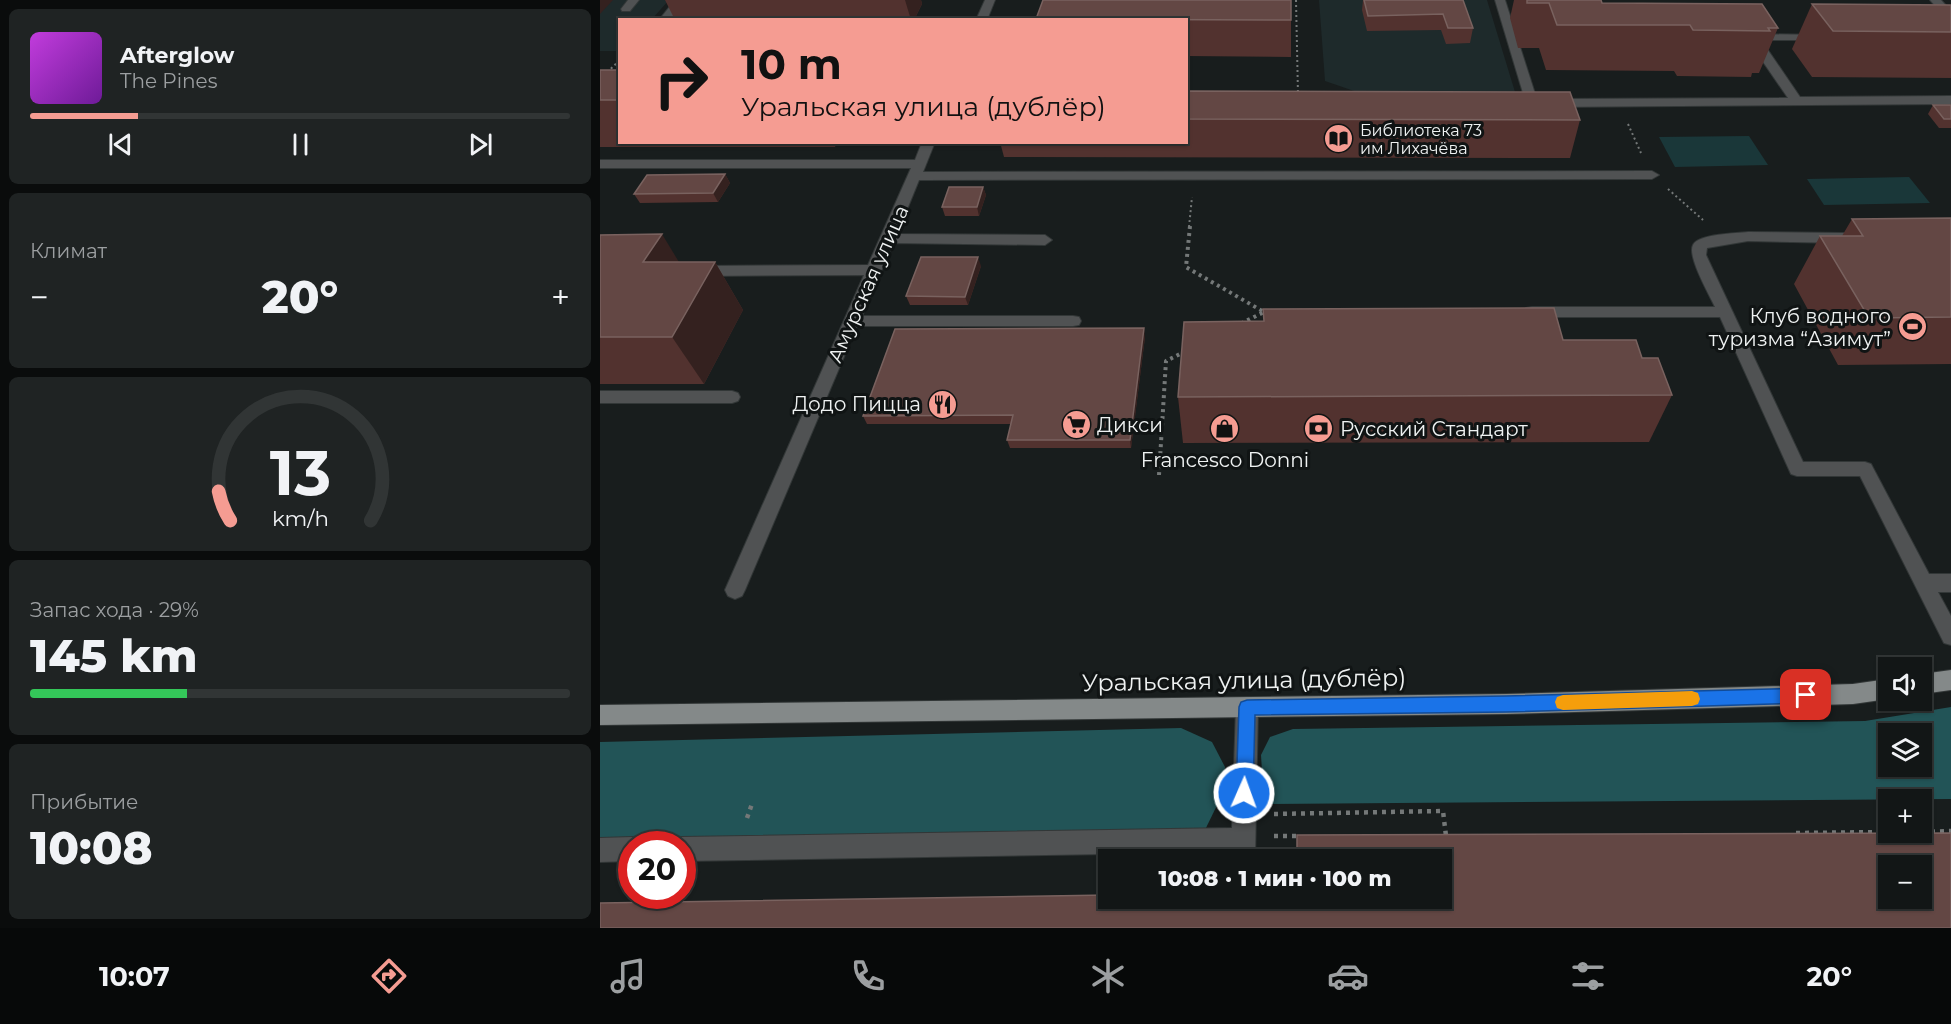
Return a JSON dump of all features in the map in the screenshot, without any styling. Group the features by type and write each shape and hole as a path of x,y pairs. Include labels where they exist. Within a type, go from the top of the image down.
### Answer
{"main road":[{"path":"1932,683 1951,680"},
{"name":"Уральская улица (дублёр)","path":"600,715 1506,704 1841,694 1878,690"}],"street":[{"path":"666,18 681,0"},
{"path":"982,18 990,0"},
{"path":"1500,0 1526,103 1951,100"},
{"path":"1935,0 1951,17"},
{"path":"1796,101 1747,37 1835,37"},
{"name":"Амурская улица","path":"735,590 928,144"},
{"path":"600,164 1194,175 1652,175"},
{"path":"1857,238 1732,237 1708,240 1700,245 1699,255 1797,469 1865,469 1951,636"},
{"path":"888,238 1045,240"},
{"path":"682,271 873,270"},
{"path":"1512,312 1726,312"},
{"path":"851,321 1073,321"},
{"path":"600,398 732,397"},
{"path":"1924,583 1951,583"},
{"path":"1244,849 1247,707"},
{"path":"600,850 618,849"},
{"path":"696,849 1098,850"}],"path":[{"path":"1296,0 1298,105"},
{"path":"600,79 618,62"},
{"path":"1194,175 1186,267 1263,312 1234,327"},
{"path":"1159,475 1166,362 1186,352"},
{"path":"744,824 753,801"},
{"path":"1244,814 1443,811 1446,836"},
{"path":"1932,832 1951,831"},
{"path":"1793,833 1878,832"},
{"path":"1287,836 1310,836"},
{"path":"1435,836 1458,836"}],"shaded area":[{"path":"600,0 669,0 653,18 618,18 618,51 600,51"},
{"path":"1319,0 1487,0 1515,92 1360,93 1325,81"},
{"path":"1749,136 1768,165 1675,167 1659,137"},
{"path":"1909,177 1930,203 1824,205 1807,179"},
{"path":"1951,707 1951,799 1932,799 1932,789 1878,789 1878,800 1264,804 1261,755 1270,737 1293,729 1865,721"},
{"path":"1181,728 1212,742 1225,767 1222,795 1204,832 696,837 696,831 618,831 618,838 600,838 600,742"}],"building":[{"path":"1043,0 1291,0 1291,20 1036,18"},
{"path":"1364,0 1463,0 1473,28 1448,28 1443,14 1368,16"},
{"path":"1527,0 1762,4 1778,28 1768,28 1770,31 1693,30 1690,25 1557,25 1549,3 1527,3"},
{"path":"1812,4 1951,5 1951,32 1833,31"},
{"path":"600,70 618,70 618,100 600,100"},
{"path":"1188,91 1570,92 1580,120 1188,119"},
{"path":"1933,105 1951,105 1951,119 1944,119"},
{"path":"725,174 713,193 634,194 647,175"},
{"path":"949,187 983,187 977,207 942,207"},
{"path":"1951,218 1951,317 1869,318 1820,236 1863,236 1852,219"},
{"path":"662,234 643,262 715,262 672,337 600,337 600,235"},
{"path":"921,257 978,257 965,297 906,296"},
{"path":"1554,308 1563,340 1636,340 1642,358 1658,358 1672,395 1178,397 1184,322 1264,321 1263,309"},
{"path":"1144,328 1130,440 1007,440 1013,415 863,416 895,329"},
{"path":"1878,833 1878,843 1932,843 1932,833 1951,833 1951,928 600,928 600,903 618,903 618,909 696,909 696,901 1098,895 1098,909 1452,909 1452,849 1297,849 1297,835"}],"slow traffic":[{"path":"1563,702 1692,699"}],"place":[{"name":"Библиотека 73 им Лихачёва","path":"1339,139"},
{"name":"Клуб водного туризма “Азимут”","path":"1912,327"},
{"name":"Додо Пицца","path":"942,404"},
{"name":"Дикси","path":"1076,425"},
{"name":"Francesco Donni","path":"1225,429"},
{"name":"Русский Стандарт","path":"1319,429"}],"route":[{"path":"1244,793 1247,707 1506,704 1806,695"}]}
